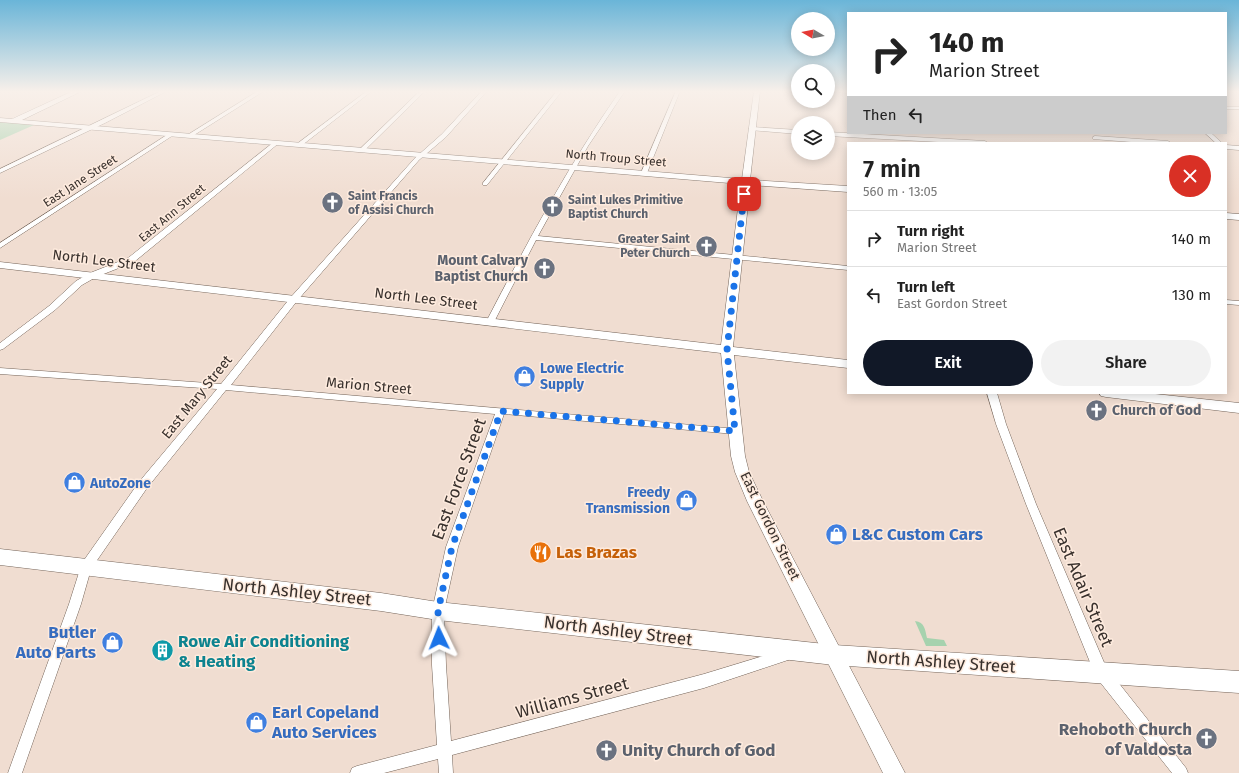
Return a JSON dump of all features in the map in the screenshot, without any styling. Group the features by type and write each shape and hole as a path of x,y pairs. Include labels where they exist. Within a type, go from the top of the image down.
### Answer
{"main road":[{"name":"North Ashley Street","path":"0,557 381,602 438,611 573,625 834,656 1239,682"}],"street":[{"path":"0,171 92,127"},
{"name":"North Troup Street","path":"93,127 745,182 847,189"},
{"path":"189,136 203,127"},
{"path":"299,145 323,127"},
{"path":"362,150 386,127"},
{"name":"East Mary Street","path":"15,773 75,604 86,567 143,485 294,299 388,191 422,155 445,136 453,127"},
{"path":"485,184 531,127"},
{"path":"490,322 572,167 598,127"},
{"path":"644,173 663,127"},
{"path":"752,129 791,132"},
{"name":"East Gordon Street","path":"752,129 727,350 735,431 742,472 754,501 894,773"},
{"name":"East Jane Street","path":"0,246 172,134"},
{"path":"1091,134 1099,142"},
{"path":"1209,134 1218,142"},
{"path":"835,135 909,141 948,142"},
{"path":"1095,138 1153,142"},
{"name":"East Ann Street","path":"0,347 52,308 79,283 93,275 131,260 276,143"},
{"path":"1227,147 1239,148"},
{"path":"1227,216 1239,217"},
{"path":"534,238 847,268"},
{"name":"North Lee Street","path":"0,265 847,364"},
{"path":"1227,302 1239,303"},
{"name":"Marion Street","path":"0,371 224,387 735,431"},
{"name":"East Adair Street","path":"992,394 1001,424 1031,504 1100,672 1180,773"},
{"path":"1121,394 1167,397 1239,408"},
{"name":"East Force Street","path":"446,773 439,665 438,611 452,547 501,411"},
{"name":"Williams Street","path":"357,773 697,683 795,652"}],"green space":[{"path":"0,127 29,127 0,140"},
{"path":"915,621 923,625 927,638 944,640 947,646 926,646"}],"place":[{"name":"Saint Francis of Assisi Church","path":"333,203"},
{"name":"Saint Lukes Primitive Baptist Church","path":"552,207"},
{"name":"Greater Saint Peter Church","path":"706,246"},
{"name":"Mount Calvary Baptist Church","path":"544,268"},
{"name":"Lowe Electric Supply","path":"524,376"},
{"name":"Church of God","path":"1096,410"},
{"name":"AutoZone","path":"75,483"},
{"name":"Freedy Transmission","path":"686,500"},
{"name":"L&C Custom Cars","path":"836,534"},
{"name":"Las Brazas","path":"541,552"},
{"name":"Butler Auto Parts","path":"112,642"},
{"name":"Rowe Air Conditioning & Heating","path":"162,651"},
{"name":"Earl Copeland Auto Services","path":"257,722"},
{"name":"Rehoboth Church of Valdosta","path":"1207,739"},
{"name":"Unity Church of God","path":"607,750"}],"route":[{"path":"439,638 438,611 452,547 501,411 735,431 727,350 744,194"}]}
